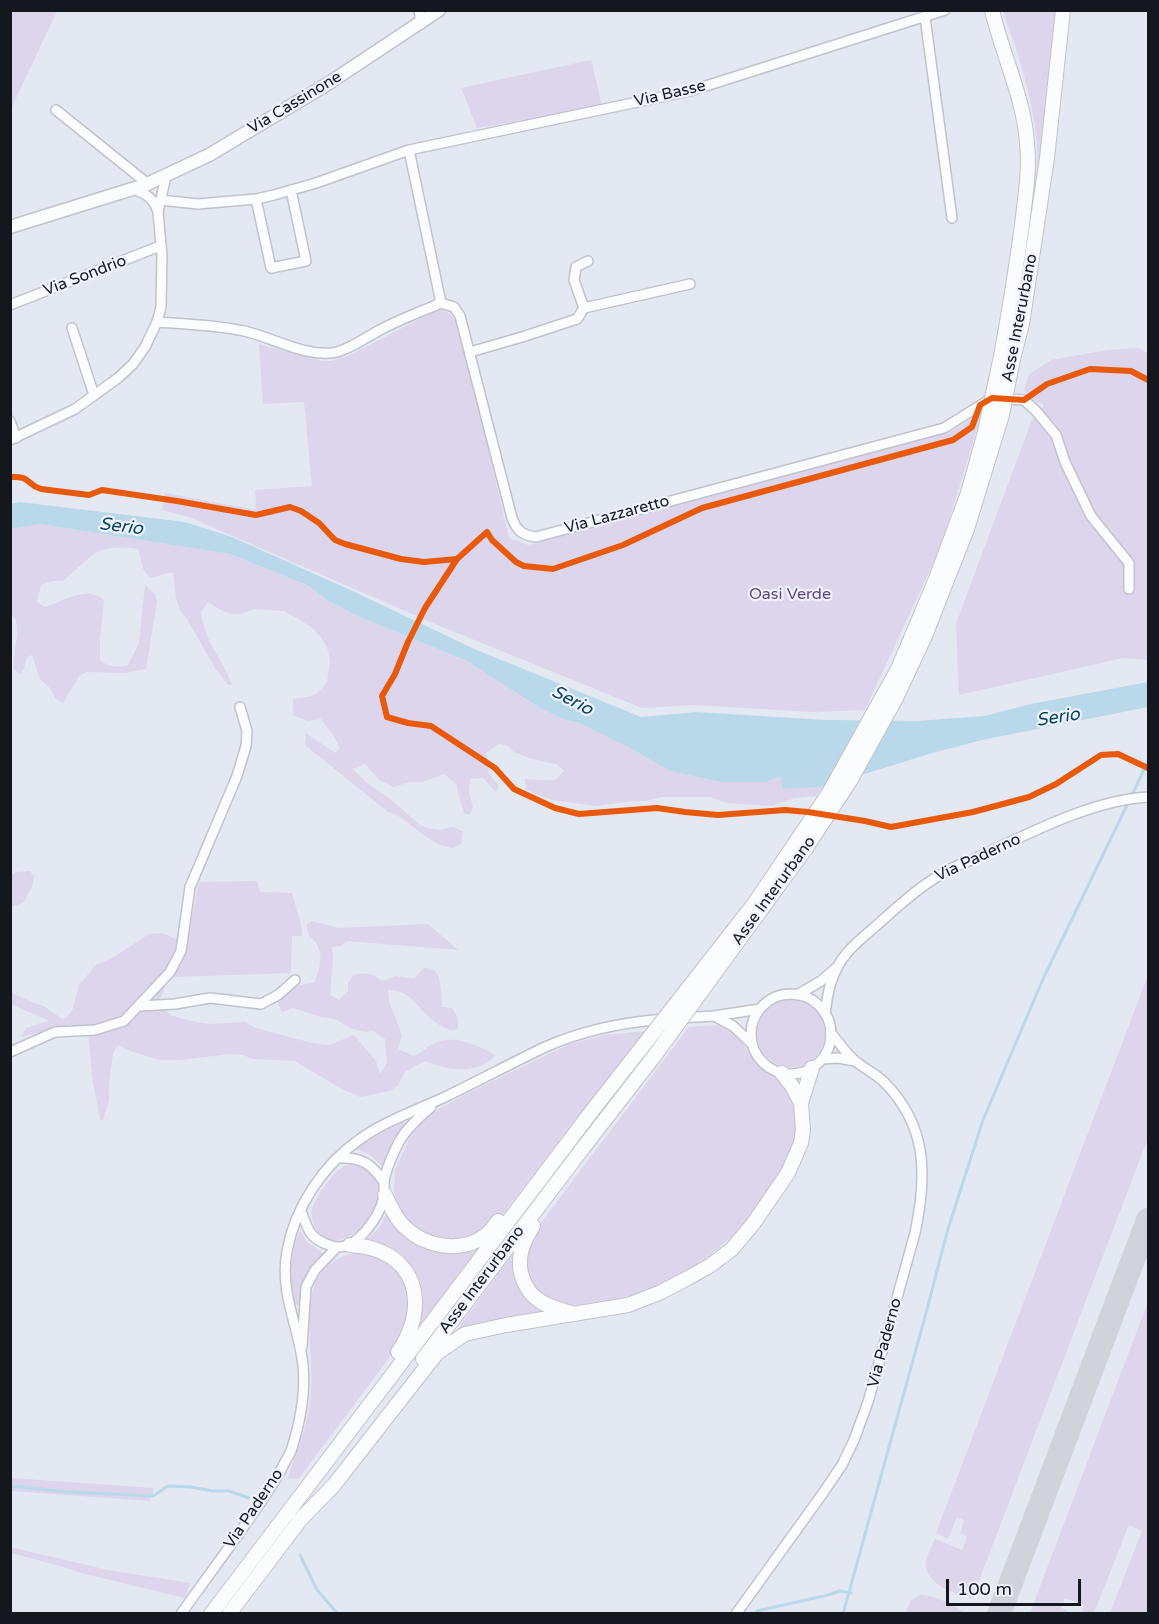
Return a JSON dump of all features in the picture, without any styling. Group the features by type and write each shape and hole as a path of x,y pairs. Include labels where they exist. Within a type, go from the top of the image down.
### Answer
{"highway":[{"name":"Asse Interurbano","path":"211,1614 592,1111 754,904 829,793 898,669 968,493 1007,358 1022,324 1047,159 1063,10"},
{"path":"1052,111 1073,10"},
{"name":"Asse Interurbano","path":"229,1614 539,1205 656,1055 806,848 850,781 896,698 925,636 967,529 1002,415 1028,157 1022,112 1001,42 992,28 989,12"},
{"path":"801,1103 817,1064"},
{"path":"298,1521 334,1485 437,1353 465,1334 628,1305 659,1293 711,1265 732,1248 771,1199 788,1173 801,1143 803,1130 801,1103 782,1073"},
{"path":"384,1188 401,1222 410,1232 425,1241 441,1246 472,1243 486,1235 518,1200 526,1198"},
{"path":"539,1205 540,1215 525,1238 519,1261 525,1285 534,1297 543,1303 577,1314"},
{"path":"343,1246 371,1247 393,1258 410,1278 415,1302 408,1339 348,1419 348,1431"}],"main road":[{"name":"Via Cassinone","path":"10,227 148,184 209,155 329,83 439,10"}],"street":[{"path":"419,10 421,24"},
{"name":"Via Basse","path":"160,200 198,204 256,199 291,190 409,150 690,91 945,10"},
{"path":"925,17 952,218"},
{"path":"56,110 148,184"},
{"path":"157,322 245,331 311,351 336,352 349,348 380,330 441,303 409,150"},
{"path":"10,421 14,439 75,409 118,378 133,364 145,347 157,322 162,290 158,212 166,176"},
{"path":"134,189 149,197 158,212"},
{"path":"256,199 271,268 306,261 291,190"},
{"name":"Via Sondrio","path":"10,305 160,246"},
{"path":"584,308 574,280 576,267 588,261"},
{"path":"470,352 577,319 584,308 690,284"},
{"name":"Via Lazzaretto","path":"441,303 458,310 512,518 518,531 523,534 536,537 944,428 992,398 1024,400 1056,435 1065,462 1091,516 1130,563 1129,589"},
{"path":"72,328 94,395"},
{"path":"10,1052 55,1032 95,1030 124,1021 170,972 181,951 190,887 237,776 246,746 247,731 240,707"},
{"name":"Via Paderno","path":"302,1357 288,1304 285,1280 287,1253 292,1233 301,1211 322,1176 360,1139 384,1125 544,1048 588,1032 655,1020 714,1016 760,1009 777,997 797,995 821,981 836,968 858,941 906,899 944,872 1067,818 1111,803 1144,797"},
{"name":"Via Paderno","path":"736,1614 824,1494 850,1448 868,1402 920,1209 923,1169 915,1129 906,1109 894,1092 881,1079 855,1061 830,1032 825,1014 836,968"},
{"path":"139,1006 175,1004 210,998 261,1004 278,995 295,980"},
{"path":"797,995 810,999 825,1014"},
{"path":"760,1009 753,1021 753,1044 755,1052 770,1068 782,1073 800,1073 817,1064 838,1058 855,1061"},
{"path":"714,1016 733,1026 753,1044"},
{"path":"817,1064 828,1049 830,1032"},
{"name":"Via Paderno","path":"181,1614 269,1491 291,1450 300,1414 304,1381 302,1357 306,1287 315,1270 343,1246 362,1235 373,1220 377,1214 393,1154 400,1140 421,1115 444,1097"},
{"path":"339,1158 358,1159 373,1167 384,1188"},
{"path":"301,1211 312,1237 324,1244 343,1246"}],"green space":[{"path":"10,11 57,11 11,109"},
{"path":"1003,11 1056,11 1035,197 1037,151 1034,120 1023,72"},
{"path":"591,60 602,106 477,128 461,88"},
{"name":"Oasi Verde","path":"439,309 449,313 459,323 509,538 528,545 952,431 982,413 941,546 865,710 813,712 694,705 642,708 435,624 189,517 162,510 165,493 256,510 255,490 312,486 304,402 263,404 259,344 321,361 331,361 350,355"},
{"path":"1139,348 1148,354 1148,660 1123,658 959,695 956,624 1033,417 1044,405 1035,401 1024,390 1029,374 1051,360 1108,350"},
{"path":"40,524 230,554 309,586 327,600 360,617 467,661 540,708 563,719 579,723 670,771 721,782 766,782 781,776 784,789 823,787 816,796 795,798 771,806 728,803 710,797 662,797 597,806 552,800 526,790 525,779 555,780 564,771 557,764 530,758 514,752 506,745 498,744 486,753 489,774 499,786 496,792 483,778 470,779 469,792 473,807 470,815 464,813 456,784 444,774 422,782 410,782 393,787 379,780 365,764 353,769 366,782 426,828 440,830 452,827 463,831 461,844 453,848 441,845 400,817 388,812 305,745 306,733 335,753 340,748 321,719 308,721 293,715 293,699 318,693 327,682 330,662 328,650 321,637 310,626 284,611 254,609 241,614 232,614 208,602 201,612 203,622 209,641 232,685 228,685 180,610 176,599 173,572 150,578 143,569 138,549 112,548 95,553 63,581 41,585 37,602 45,607 83,594 97,596 104,600 100,660 117,667 124,666 128,665 139,643 145,585 155,594 157,602 146,669 124,673 86,672 79,676 63,703 56,699 49,687 40,679 32,655 27,657 20,675 14,669 17,628 14,617 11,616 10,529"},
{"path":"30,871 34,877 32,886 23,903 11,907 11,875 16,872"},
{"path":"257,881 260,892 292,893 302,936 292,936 291,973 173,977 184,958 199,882"},
{"path":"312,921 338,928 428,924 458,950 347,941 341,946 332,947 330,995 339,1000 348,991 348,983 354,975 369,974 382,981 396,976 414,979 424,968 430,968 435,971 440,981 442,1007 452,1008 458,1018 458,1028 452,1031 443,1027 431,1019 408,996 388,990 389,1001 402,1035 398,1049 414,1056 435,1043 458,1040 474,1044 495,1055 480,1066 462,1069 442,1067 425,1061 405,1072 398,1085 390,1091 360,1097 340,1088 295,1061 253,1059 243,1055 228,1054 181,1060 160,1060 118,1045 113,1053 109,1100 103,1120 100,1120 88,1033 71,1025 21,1037 26,1028 49,1021 11,1004 10,992 44,1006 62,1019 66,1018 73,1009 79,985 96,965 114,957 149,934 162,933 178,940 163,993 158,1001 170,1015 211,1024 245,1022 256,1028 312,1043 329,1045 354,1035 376,1061 380,1074 387,1063 385,1039 373,1031 352,1029 335,1019 293,1008 282,1012 277,1001 294,988 315,982 320,966 320,953 307,929 307,924"},
{"path":"1148,975 1148,1138 972,1599 944,1588 932,1580 926,1567 927,1557 935,1539 962,1550 967,1537 960,1533 964,1520 957,1517 948,1539 936,1533"},
{"path":"791,999 804,1001 815,1009 823,1020 825,1033 823,1046 815,1057 804,1065 791,1067 778,1065 767,1057 759,1046 757,1033 759,1020 767,1009 778,1001"},
{"path":"720,1025 736,1033 756,1064 770,1075 783,1081 798,1111 797,1132 791,1159 753,1215 736,1233 709,1256 678,1276 650,1290 628,1296 583,1307 558,1306 535,1291 527,1277 525,1262 534,1232 689,1027"},
{"path":"647,1031 594,1102 577,1118 504,1213 487,1230 456,1241 438,1239 412,1227 399,1209 394,1192 395,1170 411,1135 421,1121 468,1093 570,1044 605,1035"},
{"path":"404,1121 408,1124 385,1166 357,1149 368,1140"},
{"path":"354,1165 371,1171 378,1178 380,1190 377,1203 370,1216 349,1237 337,1240 325,1238 315,1227 312,1209 321,1192 336,1173 345,1166"},
{"path":"388,1209 409,1235 481,1243 483,1248 423,1329 420,1325 422,1293 414,1270 396,1253 366,1241 381,1225"},
{"path":"300,1230 306,1241 324,1254 302,1288 300,1305 294,1306 291,1267"},
{"path":"516,1249 517,1266 553,1315 453,1335"},
{"path":"360,1252 386,1259 409,1283 407,1334 299,1478 287,1479 302,1436 310,1402 312,1371 309,1328 314,1288 322,1272 337,1259"},
{"path":"1148,1302 1148,1613 1110,1613 1142,1531 1129,1525 1094,1613 1082,1613 1084,1605 1065,1598 1061,1608 1067,1610 1066,1613 1030,1613"},
{"path":"11,1478 154,1488 150,1501 11,1491"},
{"path":"10,1547 108,1570 190,1583 185,1598 81,1573 11,1553"},
{"path":"920,1595 944,1601 965,1613 906,1613 911,1600"}],"water":[{"name":"Serio","path":"20,502 185,522 232,537 472,648 641,717 697,712 824,720 918,721 984,716 1031,704 1148,682 1148,707 982,740 823,787 783,789 781,776 766,782 721,782 670,771 579,723 563,719 540,708 467,661 360,617 327,600 309,586 230,554 40,524 11,529 10,504"}],"waterway":[{"path":"1131,797 1148,761"},
{"path":"843,1614 948,1229 983,1120 1043,979 1128,803"},
{"path":"10,1486 68,1492 153,1496 168,1486 191,1487 229,1491 249,1498"},
{"path":"300,1555 317,1590 338,1614"},
{"path":"757,1611 840,1591 851,1593"}],"taxiway":[{"path":"999,1614 1148,1220"}],"cycle path":[{"path":"1148,380 1131,371 1090,369 1047,384 1024,400 992,398 980,405 972,427 953,440 702,508 623,545 553,569 524,566 516,562 492,540 487,532 457,559 425,608 395,674 382,696 387,717 431,726 495,768 514,789 555,808 579,814 657,808 718,815 785,810 865,821 891,827 973,812 1029,797 1056,784 1101,755 1118,754 1148,768"},
{"path":"10,477 25,479 41,489 89,495 102,490 256,515 290,507 301,511 319,523 335,540 345,544 401,559 424,562 457,559"}]}
